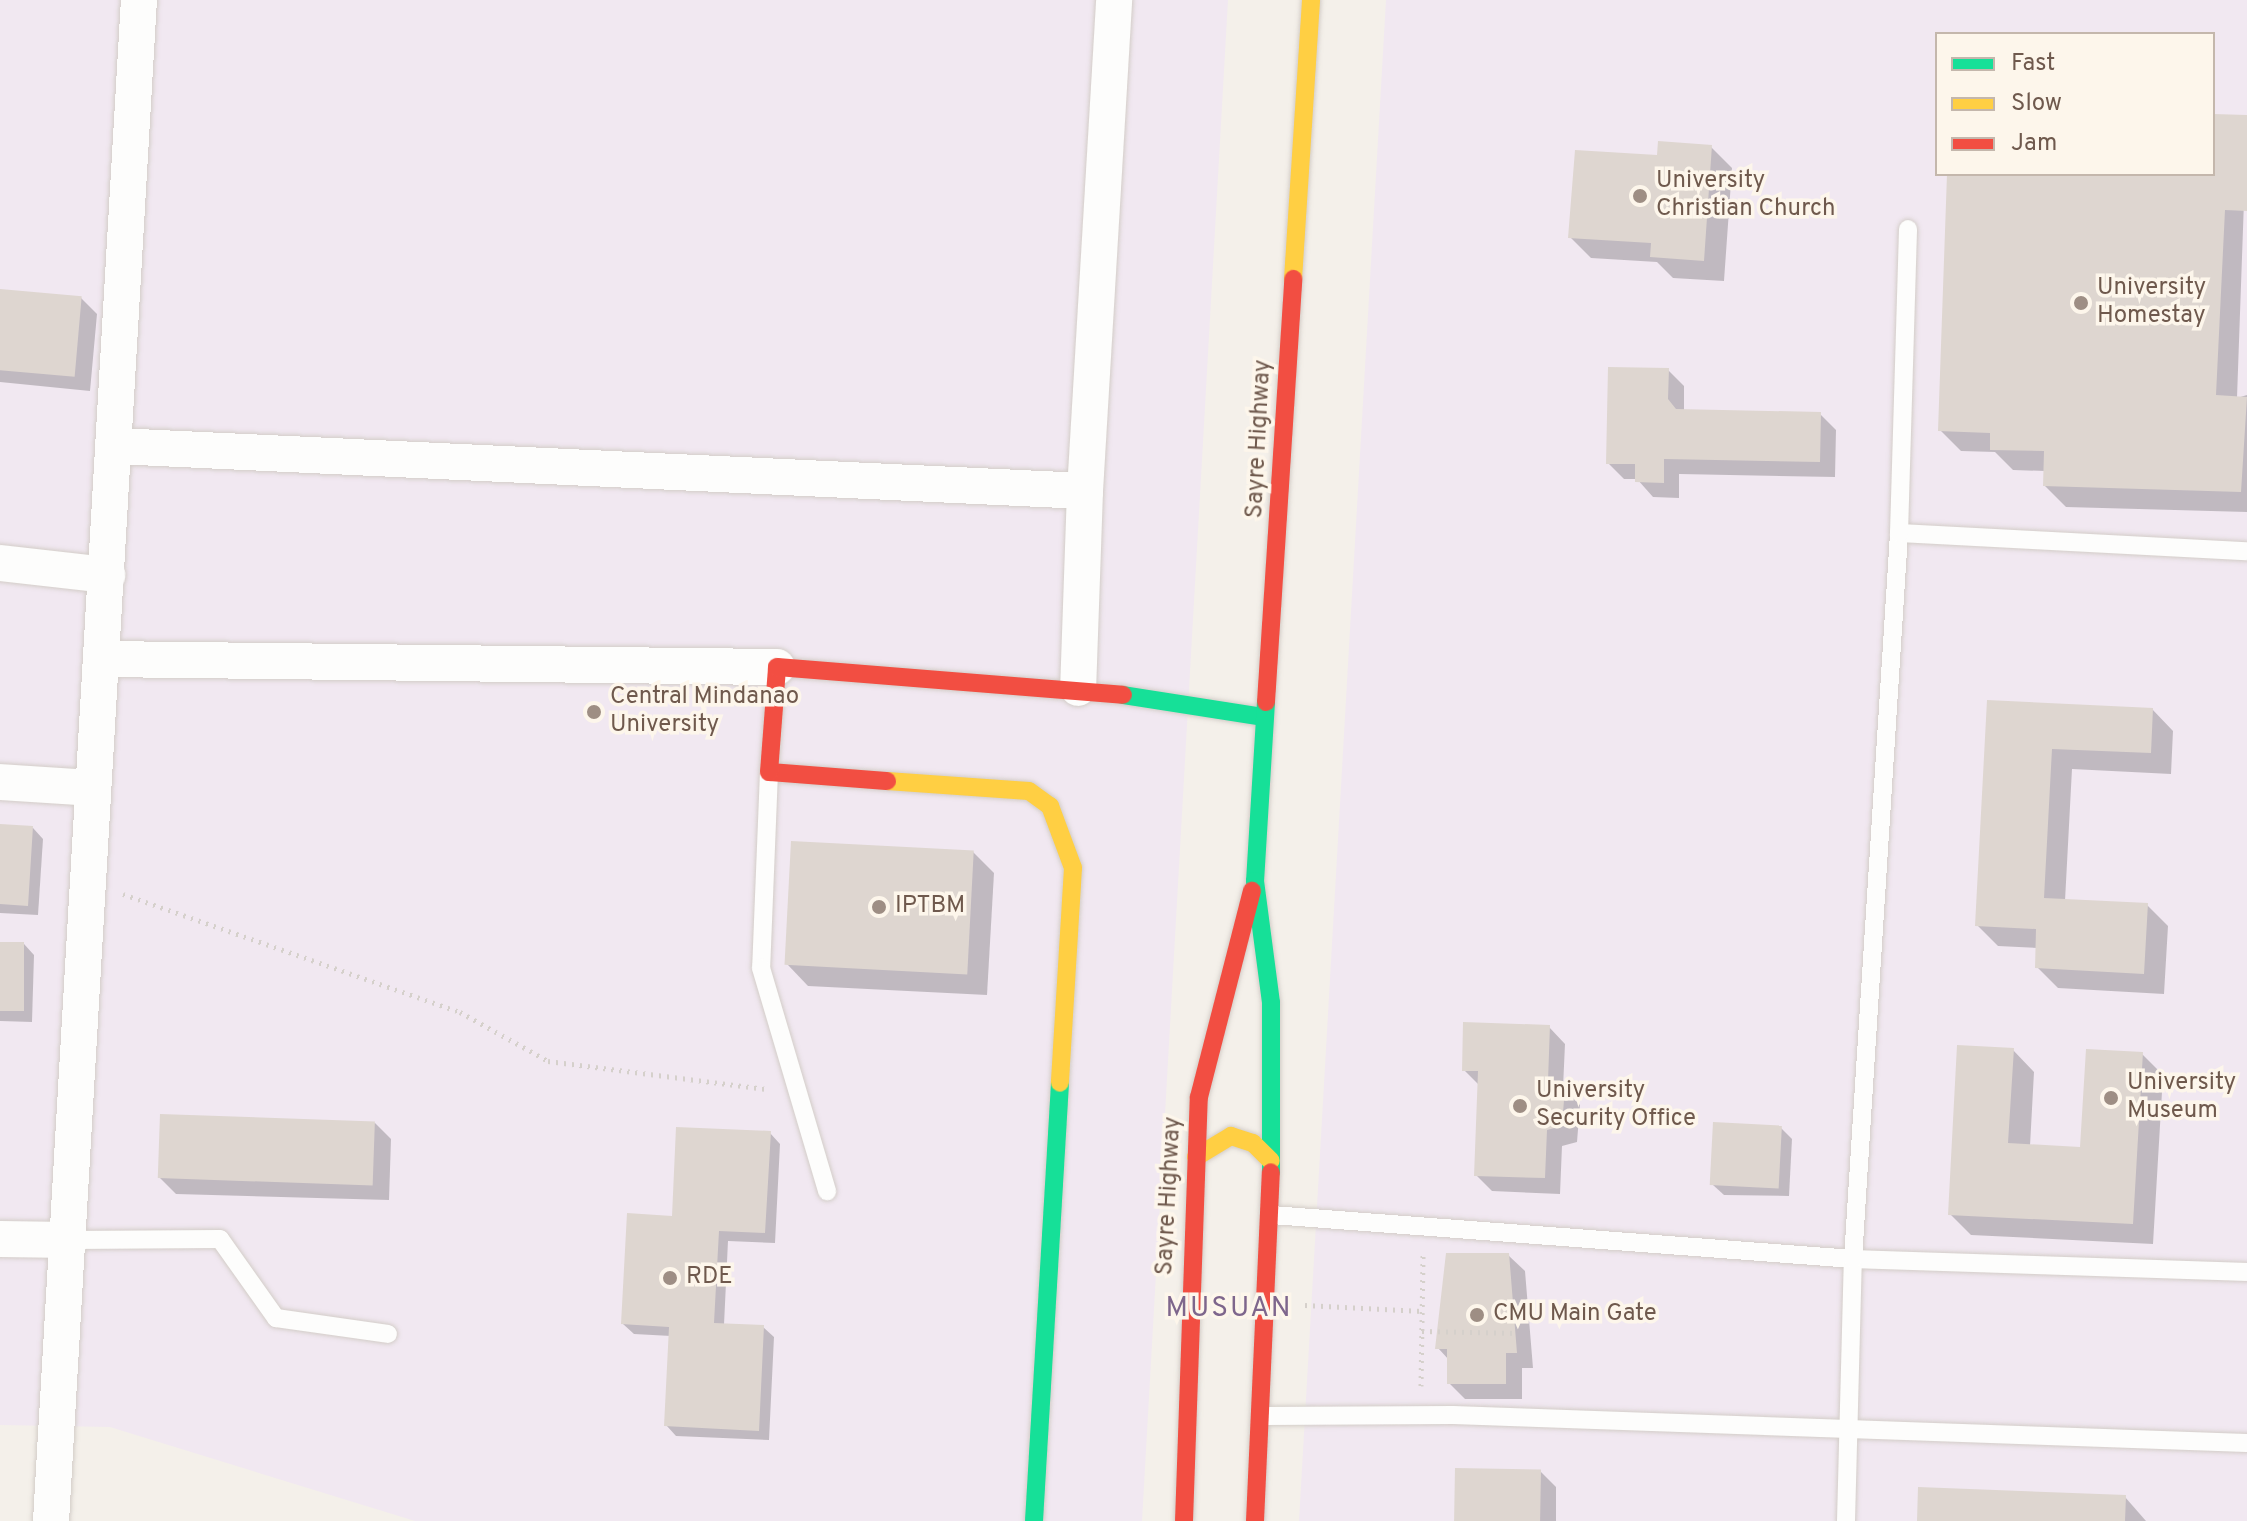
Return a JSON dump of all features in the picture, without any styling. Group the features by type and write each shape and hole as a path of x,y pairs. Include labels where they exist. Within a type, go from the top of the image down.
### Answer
{"main road":[{"name":"Sayre Highway","path":"1255,1521 1263,1416 1271,1215 1271,1003 1255,881 1263,717 1311,0"},
{"path":"1034,1521 1073,868 1066,834 1050,806 1029,791 769,772 777,667 1078,688 1263,717"},
{"name":"Sayre Highway","path":"1184,1521 1196,1157 1209,1050 1255,881"},
{"path":"1196,1157 1231,1136 1253,1143 1271,1161"}],"street":[{"path":"51,1521 92,883 92,788 116,446 139,0"},
{"path":"1078,688 1085,491 1114,0"},
{"path":"116,446 1085,491"},
{"path":"0,563 107,575"},
{"path":"101,659 777,667"},
{"path":"0,782 92,788"},
{"path":"0,1239 70,1240"}],"lane":[{"path":"1846,1521 1853,1259 1899,533 1908,229"},
{"path":"1899,533 2247,551"},
{"path":"769,772 761,968 827,1191"},
{"path":"1271,1215 1853,1259 2247,1272"},
{"path":"70,1240 220,1239 276,1318 388,1334"},
{"path":"1263,1416 1420,1415 1848,1433 2247,1443"}],"path":[{"path":"92,883 460,1012 548,1061 796,1093"},
{"path":"1420,1415 1424,1225"},
{"path":"1268,1304 1422,1311"},
{"path":"1422,1331 1518,1333"}],"shaded area":[{"name":"Central Mindanao University","path":"0,0 1228,0 1142,1521 415,1521 110,1427 0,1425"},
{"path":"1386,0 2247,0 2247,1521 1299,1521"}],"building":[{"name":"University Homestay","path":"2215,114 2247,115 2247,211 2225,210 2216,395 2247,397 2241,492 2043,486 2044,451 1990,450 1990,433 1938,431 1947,176 2215,176"},
{"name":"University Christian Church","path":"1658,141 1712,145 1704,261 1650,257 1651,243 1568,238 1575,150 1657,155"},
{"path":"0,289 82,296 75,377 0,370"},
{"path":"1608,367 1669,368 1668,399 1676,409 1821,412 1820,462 1664,459 1664,483 1635,482 1635,464 1606,464"},
{"path":"1987,700 2153,708 2151,753 2052,749 2044,898 2148,903 2144,974 2035,968 2036,929 1975,926"},
{"path":"0,824 33,826 28,906 0,904"},
{"name":"IPTBM","path":"791,841 974,851 967,974 785,965"},
{"path":"0,942 24,942 24,1011 0,1011"},
{"name":"University Security Office","path":"1463,1022 1550,1025 1548,1081 1565,1087 1562,1126 1547,1130 1545,1178 1474,1176 1478,1071 1462,1071"},
{"name":"University Museum","path":"1957,1045 2014,1048 2008,1143 2080,1147 2086,1049 2143,1052 2133,1224 1948,1215"},
{"path":"160,1114 375,1122 373,1185 158,1178"},
{"path":"1713,1122 1782,1126 1779,1189 1710,1185"},
{"name":"RDE","path":"676,1127 771,1131 765,1233 719,1231 714,1323 764,1325 759,1431 664,1426 669,1327 621,1324 627,1213 672,1216"},
{"name":"CMU Main Gate","path":"1446,1253 1509,1253 1517,1353 1506,1353 1506,1384 1447,1384 1447,1349 1435,1349"},
{"path":"1455,1468 1541,1470 1540,1521 1454,1521"},
{"path":"1918,1487 2126,1495 2125,1521 1917,1521"}],"traffic: fast":[{"path":"1123,695 1263,717"},
{"path":"1266,702 1255,881 1271,1003 1271,1172"},
{"path":"1034,1521 1060,1083"}],"traffic: slow":[{"path":"1293,279 1311,0"},
{"path":"887,781 1029,791 1050,806 1073,868 1060,1083"},
{"path":"1196,1157 1231,1136 1253,1143 1271,1161"}],"traffic: jam":[{"path":"1266,702 1293,279"},
{"path":"887,781 769,772 777,667 1123,695"},
{"path":"1184,1521 1199,1097 1252,891"},
{"path":"1255,1521 1271,1172"}],"place":[{"name":"University Christian Church","path":"1640,196"},
{"name":"University Homestay","path":"2081,303"},
{"name":"Central Mindanao University","path":"594,712"},
{"name":"IPTBM","path":"879,907"},
{"name":"University Museum","path":"2111,1098"},
{"name":"University Security Office","path":"1520,1106"},
{"name":"RDE","path":"670,1278"},
{"name":"CMU Main Gate","path":"1477,1315"}],"district":[{"name":"MUSUAN","path":"1229,1309"}]}
